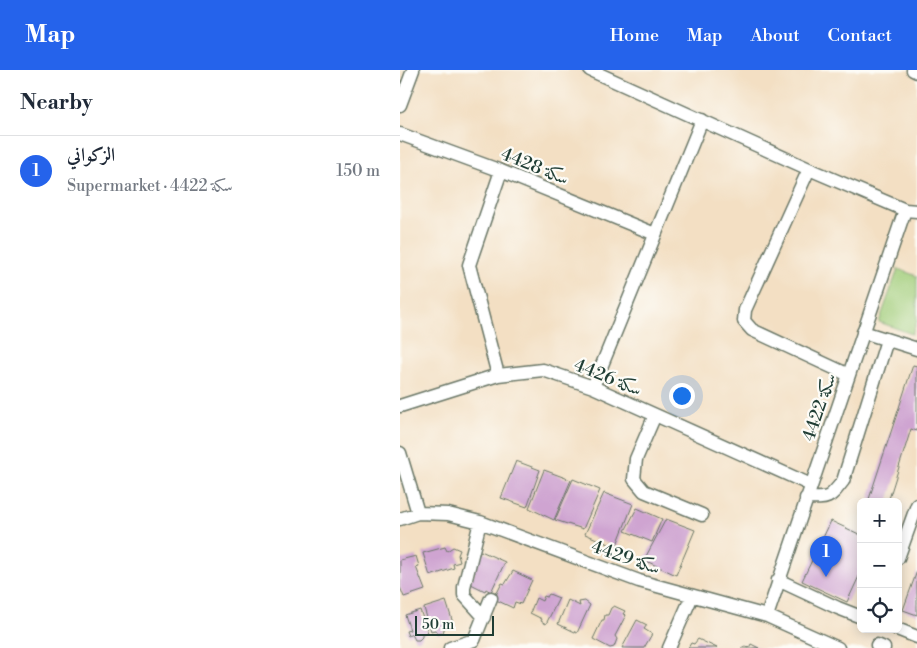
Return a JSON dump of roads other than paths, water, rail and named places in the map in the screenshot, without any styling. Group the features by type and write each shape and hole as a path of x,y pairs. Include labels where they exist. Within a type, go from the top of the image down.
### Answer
{"street":[{"path":"400,105 414,70"},
{"path":"590,70 809,169 911,210"},
{"path":"913,70 917,72"},
{"path":"593,387 702,120"},
{"name":"سكة 4428","path":"400,134 502,170 655,234"},
{"path":"809,169 745,310 744,322 752,330 849,375"},
{"path":"498,375 469,265 502,170"},
{"name":"سكة 4422","path":"767,616 863,332 911,210"},
{"path":"863,332 917,349"},
{"path":"806,498 826,499 834,493 843,481 887,340"},
{"name":"سكة 4426","path":"400,406 498,375 543,370 593,387 811,485"},
{"path":"655,415 636,459 634,479 644,491 702,516"},
{"path":"400,453 418,513"},
{"path":"902,547 917,505"},
{"name":"سكة 4429","path":"400,519 418,513 448,514 480,522 639,581 767,616 838,648"},
{"path":"480,522 464,587 464,595 484,617"},
{"path":"778,580 857,615"},
{"path":"669,648 692,596"},
{"path":"450,648 474,640 491,598"},
{"path":"902,631 917,637"}],"place":[{"name":"الزكواني","path":"826,577"}]}
